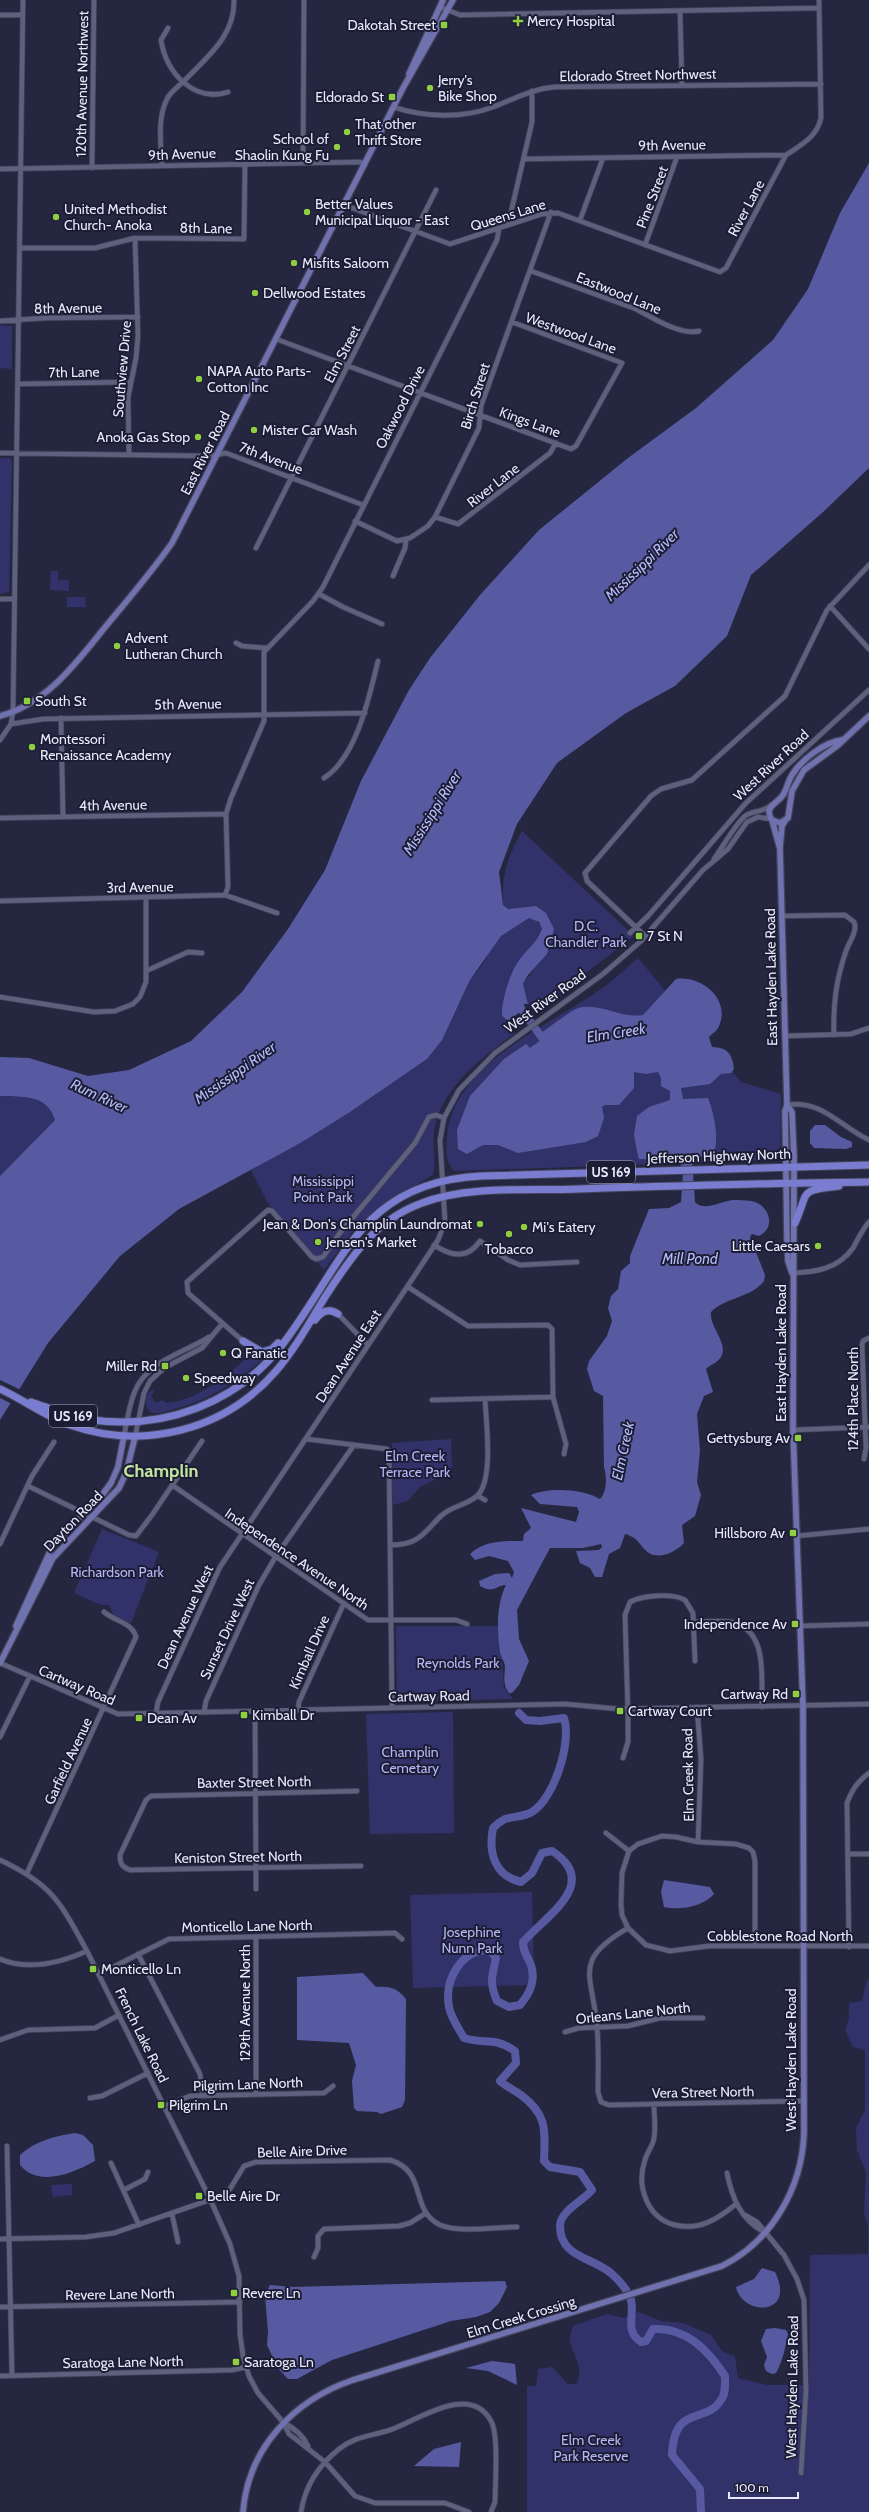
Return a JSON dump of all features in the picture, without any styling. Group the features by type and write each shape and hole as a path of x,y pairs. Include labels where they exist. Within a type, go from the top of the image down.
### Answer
{"highway":[{"name":"Jefferson Highway North","path":"308,1306 343,1250 366,1224 391,1204 428,1186 444,1181 481,1176 869,1165"},
{"name":"Jefferson Highway North","path":"445,1196 476,1192 869,1182"},
{"path":"795,1222 802,1199 812,1190 869,1182"},
{"name":"US 169","path":"0,1389 66,1423 100,1433 135,1437 178,1431 213,1419 248,1397 268,1380 285,1360 351,1258 368,1237 402,1212 445,1196"},
{"name":"US 169","path":"22,1400 73,1416 127,1423 165,1418 192,1410 239,1386 272,1357 308,1306"},
{"path":"244,1342 259,1351 272,1349 298,1314 308,1306"},
{"path":"285,1360 295,1351 319,1315 329,1310 338,1314"}],"main road":[{"path":"404,86 443,0"},
{"path":"404,86 453,0"},
{"name":"East River Road","path":"13,712 36,700 68,672 155,567 172,543 404,86"},
{"path":"0,716 13,712"},
{"name":"West River Road","path":"789,810 792,791 799,776 869,716"},
{"name":"West River Road","path":"777,802 784,794 792,774 804,761 820,750 842,740"},
{"path":"777,802 784,803 789,810 786,820 780,823 771,819 769,813 771,806 777,802"},
{"name":"East Hayden Lake Road","path":"771,819 780,849"},
{"name":"East Hayden Lake Road","path":"786,820 782,826 780,849 787,1105 785,1111 785,1183 788,1261 792,1273"},
{"name":"East Hayden Lake Road","path":"787,1105 792,1112 794,1167 795,1256 792,1273 793,1430 800,1626"},
{"name":"Dayton Road","path":"0,1663 48,1553 58,1538 102,1495 114,1477 124,1436"},
{"name":"Dayton Road","path":"0,1663 53,1558 93,1518 121,1484 135,1437"},
{"name":"West Hayden Lake Road","path":"765,2233 786,2203 798,2172 803,2140 803,1706 800,1626"},
{"name":"Elm Creek Crossing","path":"283,2422 307,2402 344,2383 644,2292 722,2266 747,2251 765,2233"},
{"path":"243,2512 247,2490 254,2468 267,2444 283,2422"}],"street":[{"path":"0,740 11,724 13,712 21,248 23,0"},
{"name":"120th Avenue Northwest","path":"92,168 94,0"},
{"path":"162,166 163,109 167,97 228,32 233,17 234,0"},
{"path":"303,162 304,0"},
{"path":"786,155 814,134 821,118 819,0"},
{"path":"440,7 460,14 820,8"},
{"path":"680,11 682,86"},
{"path":"0,15 23,15"},
{"path":"168,28 161,40 162,47 172,72 197,93 220,95 228,92"},
{"name":"Eldorado Street Northwest","path":"393,107 414,114 461,114 489,108 532,91 554,87 821,84"},
{"path":"508,225 532,122 532,91"},
{"name":"9th Avenue","path":"524,159 786,155"},
{"name":"River Lane","path":"723,271 786,155"},
{"name":"Pine Street","path":"645,245 678,156"},
{"path":"580,220 603,158"},
{"name":"9th Avenue","path":"0,169 303,162 358,162 365,165"},
{"name":"8th Lane","path":"21,248 96,248 136,238 244,239 245,164"},
{"name":"Elm Street","path":"256,548 436,190"},
{"name":"Queens Lane","path":"344,205 450,244 551,212 580,220 716,272 723,271"},
{"name":"Birch Street","path":"406,540 428,526 435,517 479,428 481,406 551,212"},
{"name":"Oakwood Drive","path":"266,648 319,594 497,240 499,229"},
{"name":"Southview Drive","path":"129,454 128,398 136,358 138,317 136,238"},
{"name":"Eastwood Lane","path":"531,270 636,309 648,317 681,330 692,334 699,332"},
{"name":"8th Avenue","path":"0,321 19,321 46,318 138,317"},
{"name":"Westwood Lane","path":"512,322 622,363 573,448"},
{"name":"Kings Lane","path":"276,339 573,448"},
{"name":"7th Lane","path":"18,384 130,382"},
{"name":"River Lane","path":"435,517 458,524 550,453 556,443"},
{"name":"7th Avenue","path":"0,453 210,456 229,454 363,505"},
{"path":"355,521 397,541 406,540 405,548 393,576"},
{"path":"645,936 587,881 585,877 588,868 651,796 661,789 692,780 784,696 830,606 869,565"},
{"path":"319,594 343,607 382,624"},
{"path":"0,599 14,599"},
{"path":"830,606 869,649"},
{"path":"225,895 228,888 226,814 231,798 261,729 264,714 263,656 266,648 242,646 236,643"},
{"path":"324,778 334,772 355,738 366,713 378,661"},
{"name":"West River Road","path":"630,933 637,927 745,804 869,690"},
{"name":"5th Avenue","path":"11,724 61,718 366,713"},
{"path":"61,718 63,816"},
{"name":"West River Road","path":"444,1181 440,1148 444,1118 455,1095 466,1081 491,1056 603,974 645,936 712,862 743,818 753,812 764,810 771,806"},
{"name":"4th Avenue","path":"0,818 226,814"},
{"name":"West River Road","path":"712,862 733,844 747,822 758,817 771,819"},
{"name":"3rd Avenue","path":"0,901 146,899 225,895 277,913"},
{"path":"0,997 94,1012 116,1011 127,1008 140,997 146,982 146,899"},
{"path":"782,916 844,915 852,919 855,928 846,951 833,1000 834,1035"},
{"path":"146,971 188,952 202,952"},
{"path":"785,1036 851,1034 869,1028"},
{"path":"787,1105 806,1104 824,1110 869,1140"},
{"path":"244,1342 191,1296 186,1288 189,1280 268,1210 272,1211 312,1257 316,1259 323,1257 339,1234 419,1138 427,1119 436,1115 444,1118"},
{"name":"Dean Avenue East","path":"241,1534 306,1440 408,1287 434,1245 445,1222 444,1181"},
{"path":"792,1273 815,1272 835,1264 851,1250 869,1222"},
{"path":"434,1245 448,1253 458,1256 471,1252 480,1241 508,1260 520,1265 577,1262"},
{"path":"408,1287 468,1326 548,1325 552,1329 553,1396 566,1444 564,1454"},
{"path":"338,1314 368,1345"},
{"path":"135,1437 144,1393 150,1381 164,1368 198,1350 222,1324"},
{"path":"124,1436 135,1390 147,1373 163,1361 211,1336"},
{"name":"124th Place North","path":"864,1459 867,1427 862,1345 867,1339"},
{"path":"432,1400 553,1396"},
{"path":"390,1545 416,1540 425,1534 446,1512 478,1496 486,1482 487,1474 485,1398"},
{"path":"793,1430 867,1427"},
{"path":"306,1440 387,1449 389,1453 392,1708"},
{"path":"28,1486 129,1535 139,1534 202,1441"},
{"path":"0,1544 28,1486 54,1442"},
{"name":"Sunset Drive West","path":"204,1712 206,1701 252,1598 276,1556 354,1445"},
{"name":"Independence Avenue North","path":"172,1485 241,1534 276,1556 368,1620 391,1622 456,1620 467,1624"},
{"path":"478,1496 485,1500"},
{"path":"796,1536 869,1529"},
{"name":"Dean Avenue West","path":"156,1713 158,1702 213,1581 241,1534"},
{"path":"622,1758 628,1742 625,1615 630,1602 638,1598 676,1597 689,1603 692,1608 694,1622 694,1661"},
{"name":"Kimball Drive","path":"298,1710 299,1702 344,1603"},
{"name":"Garfield Avenue","path":"27,1873 136,1637 130,1626 110,1618 104,1612"},
{"path":"694,1622 730,1622 739,1625 752,1635 757,1642 761,1658 762,1707"},
{"path":"800,1626 869,1624"},
{"name":"Cartway Road","path":"0,1663 103,1709 118,1714 565,1704 628,1709 869,1704"},
{"path":"0,1737 30,1676"},
{"name":"Elm Creek Road","path":"697,1707 700,1759 698,1842"},
{"path":"255,1711 256,1889"},
{"path":"849,1947 847,1803 851,1791 859,1780 869,1774"},
{"name":"Baxter Street North","path":"120,1862 120,1855 146,1800 152,1796 357,1791"},
{"path":"606,1833 629,1851"},
{"path":"597,2027 590,1992 591,1964 600,1948 628,1928 622,1915 622,1873 629,1851 638,1844 662,1836 676,1837 698,1842 744,1845 753,1852 755,1945"},
{"path":"848,1854 869,1854"},
{"name":"French Lake Road","path":"0,1860 27,1873 54,1896 99,1974 211,2201 235,2259 239,2276 241,2347 246,2367 258,2394 283,2422 289,2434 308,2446 325,2462 355,2496 365,2501 375,2503 445,2503 469,2512"},
{"name":"Keniston Street North","path":"120,1862 123,1867 130,1870 361,1866"},
{"name":"Cobblestone Road North","path":"628,1928 646,1945 670,1951 709,1946 869,1946"},
{"name":"Monticello Lane North","path":"99,1974 169,1939 395,1933 402,1938"},
{"name":"129th Avenue North","path":"256,1936 256,2094"},
{"path":"0,1959 20,1964 56,1964 87,1951"},
{"path":"138,1954 200,2074 203,2096"},
{"path":"0,2040 20,2030 95,2028 119,2015"},
{"name":"Orleans Lane North","path":"565,2032 579,2028 628,2026 660,2018 703,2018"},
{"name":"Vera Street North","path":"597,2027 598,2098 604,2103 654,2104 803,2101"},
{"path":"90,2098 102,2096 148,2073"},
{"name":"Pilgrim Lane North","path":"164,2106 184,2098 203,2096 324,2093 332,2086"},
{"path":"654,2104 654,2138 645,2160 643,2174 643,2188 650,2208 667,2222 681,2226 691,2226 712,2221 736,2204"},
{"path":"7,2146 12,2375"},
{"name":"Belle Aire Drive","path":"0,2239 86,2237 114,2233 211,2201 230,2190 240,2170 252,2163 380,2160 397,2162 411,2173 426,2214"},
{"path":"111,2163 139,2225"},
{"path":"0,2169 7,2169"},
{"path":"124,2190 145,2179 148,2172"},
{"path":"727,2173 736,2204 745,2215 757,2222 765,2233"},
{"path":"172,2214 178,2242"},
{"path":"314,2257 318,2248 318,2236 324,2229 398,2226 410,2223 426,2214 440,2224 448,2227 517,2227"},
{"name":"West Hayden Lake Road","path":"765,2233 790,2265 800,2285 804,2306 806,2391 801,2473"},
{"name":"Revere Lane North","path":"0,2307 240,2302"},
{"name":"Saratoga Lane North","path":"0,2376 232,2370 246,2367"},
{"path":"301,2512 307,2488 325,2462 340,2448 365,2435 389,2431 443,2406 465,2404 474,2406 487,2415 495,2433 495,2502 491,2512"}],"green space":[{"path":"0,325 12,326 12,369 0,368"},
{"path":"0,458 10,458 12,461 9,592 0,594"},
{"path":"51,571 58,571 58,580 69,580 69,591 50,590"},
{"path":"67,597 85,597 86,607 67,607"},
{"name":"D.C. Chandler Park","path":"522,831 634,936 534,1013 528,1004 523,984 551,946 536,906 508,909 503,905 503,883 506,866"},
{"name":"Mississippi Point Park","path":"529,918 536,919 542,929 539,938 514,970 502,1011 504,1018 515,1033 466,1073 447,1097 435,1126 433,1175 376,1209 352,1232 324,1270 269,1205 251,1170 350,1112 427,1059 460,1003 470,980 482,965 501,935"},
{"path":"638,958 741,1082 781,1094 780,1153 773,1160 454,1171 449,1163 446,1152 447,1138 453,1112 466,1089 484,1069 505,1051 603,987"},
{"path":"0,1096 25,1097 40,1101 46,1105 55,1120 0,1176"},
{"path":"246,1346 253,1352 265,1357 244,1375 210,1396 185,1406 160,1413 150,1412 146,1400 150,1391 153,1389 154,1393 151,1395 155,1403 163,1400 166,1403 176,1402 198,1394 228,1374 244,1360 243,1354"},
{"name":"Elm Creek Terrace Park","path":"451,1439 452,1471 420,1487 408,1501 393,1505 392,1443"},
{"name":"Richardson Park","path":"102,1529 159,1552 131,1623 114,1616 109,1605 101,1605 74,1593"},
{"name":"Reynolds Park","path":"396,1626 499,1626 504,1687 513,1699 397,1702"},
{"name":"Champlin Cemetary","path":"453,1712 454,1833 370,1834 366,1714"},
{"name":"Josephine Nunn Park","path":"532,1892 534,1985 413,1988 410,1895"},
{"name":"Elm Creek Park Reserve","path":"867,1979 869,1979 869,2512 527,2512 527,2386 536,2386 538,2369 552,2367 568,2384 576,2384 579,2368 570,2342 573,2326 607,2314 624,2318 639,2312 661,2321 683,2323 711,2335 722,2351 735,2357 738,2378 767,2385 809,2385 810,2255 868,2254 868,2226 864,2214 866,2172 857,2150 856,2128 865,2110 865,2050 853,2047 845,2030 849,2019 849,2003 862,2001"},
{"path":"72,2184 72,2195 53,2197 51,2185"}],"water":[{"path":"869,163 869,468 822,513 751,575 727,636 675,686 626,713 557,763 517,824 499,872 503,905 508,909 536,906 546,913 554,929 547,954 528,975 523,984 528,1004 523,1004 524,1009 508,1021 502,1016 505,996 512,973 518,962 540,934 542,929 539,922 529,918 501,936 470,980 442,1040 427,1059 350,1112 302,1142 179,1209 120,1256 48,1343 0,1420 0,1176 55,1120 46,1105 40,1101 25,1097 0,1096 0,1057 29,1058 88,1076 129,1070 191,1041 242,992 288,929 325,870 361,781 409,690 430,658 480,595 539,530 628,458 696,408 773,340 808,289 840,213"},
{"name":"Mill Pond","path":"676,979 686,979 704,985 717,998 721,1007 722,1016 718,1028 709,1037 712,1047 728,1052 732,1059 734,1069 731,1073 721,1074 710,1084 681,1088 683,1099 708,1098 716,1135 713,1156 697,1157 692,1160 695,1202 698,1205 708,1206 733,1200 744,1200 757,1203 762,1206 768,1216 768,1227 765,1232 759,1236 752,1234 750,1237 765,1275 764,1281 759,1287 724,1303 711,1312 711,1318 723,1346 723,1352 721,1357 716,1362 706,1369 713,1392 704,1396 697,1414 700,1451 697,1482 701,1495 695,1516 682,1525 684,1543 673,1552 658,1556 649,1553 637,1540 625,1534 620,1548 609,1554 602,1577 595,1577 590,1568 580,1563 576,1551 599,1550 602,1547 601,1544 583,1548 550,1548 517,1610 519,1639 529,1661 519,1685 512,1693 509,1693 505,1683 505,1666 500,1652 498,1635 500,1601 506,1585 488,1589 480,1586 479,1581 495,1574 509,1573 512,1578 514,1572 508,1561 489,1556 475,1560 470,1554 482,1546 495,1542 523,1541 524,1534 531,1528 521,1508 576,1522 579,1512 577,1507 540,1504 531,1495 538,1492 566,1490 585,1493 600,1499 602,1496 606,1480 604,1467 603,1396 594,1391 587,1369 589,1361 607,1336 612,1321 608,1308 611,1296 618,1289 621,1271 630,1263 630,1256 649,1209 669,1208 681,1202 683,1174 679,1160 639,1159 638,1156 634,1135 637,1116 649,1107 670,1100 670,1091 661,1086 661,1078 658,1072 646,1074 634,1072 634,1088 619,1105 605,1105 602,1107 604,1118 598,1136 586,1142 518,1153 498,1145 483,1145 467,1154 458,1149 457,1130 470,1096 504,1059 526,1044 530,1048 544,1038 541,1033 565,1016 578,1008 586,1007 595,1007 626,1015 643,1015"},
{"path":"815,1125 825,1125 841,1137 852,1142 852,1147 846,1149 814,1148 810,1143 810,1131"},
{"path":"664,1880 710,1887 714,1894 704,1902 684,1908 664,1907 661,1892"},
{"path":"363,1973 376,1987 393,1988 406,1999 405,2100 402,2107 381,2114 377,2112 357,2111 354,2108 352,2081 356,2065 349,2043 297,2040 297,1977"},
{"path":"75,2133 83,2135 93,2145 95,2161 67,2174 46,2177 37,2176 28,2172 20,2165 20,2155 32,2146 53,2138"},
{"path":"762,2268 775,2272 780,2287 779,2297 774,2304 766,2307 757,2307 740,2297 736,2287 754,2279"},
{"path":"505,2281 507,2287 499,2303 490,2312 476,2317 451,2321 332,2360 297,2379 288,2379 277,2367 267,2345 268,2332 265,2295 270,2285 293,2287"},
{"path":"775,2328 786,2330 788,2334 784,2354 780,2364 776,2373 772,2374 766,2371 764,2365 767,2357 761,2341 766,2329"},
{"path":"492,2361 515,2364 517,2385 488,2371 466,2368"},
{"path":"461,2442 459,2467 414,2466 434,2449"}],"pier":[{"path":"0,1380 21,1390 12,1404 0,1398"}],"waterway":[{"name":"Elm Creek","path":"518,1002 522,1010 548,1046"},
{"name":"Elm Creek","path":"519,1713 526,1720 540,1721 564,1718 566,1728 563,1755 554,1783 540,1805 529,1814 505,1819 493,1828 492,1846 495,1862 505,1875 521,1882 532,1873 542,1853 552,1851 566,1863 572,1875 571,1887 556,1910 523,1942 524,1952 531,1965 533,1976 527,1996 520,2005 509,2007 497,2001 492,1984 496,1958 490,1950 480,1951 471,1955 463,1960 457,1968 449,1987 449,2007 453,2019 464,2038 495,2042 507,2046 515,2051 516,2063 500,2081 530,2102 540,2117 543,2124 545,2141 544,2161 550,2167 580,2172 592,2190 568,2211 561,2221 560,2226 562,2237 566,2245 580,2256 606,2269 624,2286 631,2300 631,2328 636,2338 641,2342 646,2341 653,2329 665,2329 686,2336 711,2357 725,2376 723,2398 715,2407 707,2412 684,2421 678,2428 674,2439 672,2455 700,2489 701,2512"}],"place":[{"name":"Mercy Hospital","path":"518,21"},
{"name":"Dakotah Street","path":"444,25"},
{"name":"Jerry's Bike Shop","path":"430,88"},
{"name":"Eldorado St","path":"392,97"},
{"name":"That other Thrift Store","path":"347,132"},
{"name":"School of Shaolin Kung Fu","path":"337,147"},
{"name":"Better Values Municipal Liquor - East","path":"307,212"},
{"name":"United Methodist Church- Anoka","path":"56,217"},
{"name":"Misfits Saloom","path":"294,263"},
{"name":"Dellwood Estates","path":"255,293"},
{"name":"NAPA Auto Parts- Cotton Inc","path":"199,379"},
{"name":"Mister Car Wash","path":"254,430"},
{"name":"Anoka Gas Stop","path":"198,437"},
{"name":"Advent Lutheran Church","path":"117,646"},
{"name":"South St","path":"27,701"},
{"name":"Montessori Renaissance Academy","path":"32,747"},
{"name":"7 St N","path":"639,936"},
{"name":"Jean & Don's Champlin Laundromat","path":"480,1224"},
{"name":"Mi's Eatery","path":"524,1227"},
{"name":"Tobacco","path":"509,1234"},
{"name":"Jensen's Market","path":"318,1242"},
{"name":"Little Caesars","path":"818,1246"},
{"name":"Q Fanatic","path":"223,1353"},
{"name":"Miller Rd","path":"165,1366"},
{"name":"Speedway","path":"186,1378"},
{"name":"Gettysburg Av","path":"798,1438"},
{"name":"Hillsboro Av","path":"793,1533"},
{"name":"Independence Av","path":"795,1624"},
{"name":"Cartway Rd","path":"796,1694"},
{"name":"Cartway Court","path":"620,1711"},
{"name":"Kimball Dr","path":"244,1715"},
{"name":"Dean Av","path":"139,1718"},
{"name":"Monticello Ln","path":"93,1969"},
{"name":"Pilgrim Ln","path":"161,2105"},
{"name":"Belle Aire Dr","path":"199,2196"},
{"name":"Revere Ln","path":"234,2293"},
{"name":"Saratoga Ln","path":"236,2362"}],"district":[{"name":"Champlin","path":"161,1471"}],"water label":[{"name":"Mississippi River","path":"642,565"},
{"name":"Mississippi River","path":"432,813"},
{"name":"Mississippi River","path":"235,1073"},
{"name":"Rum River","path":"99,1096"}]}
